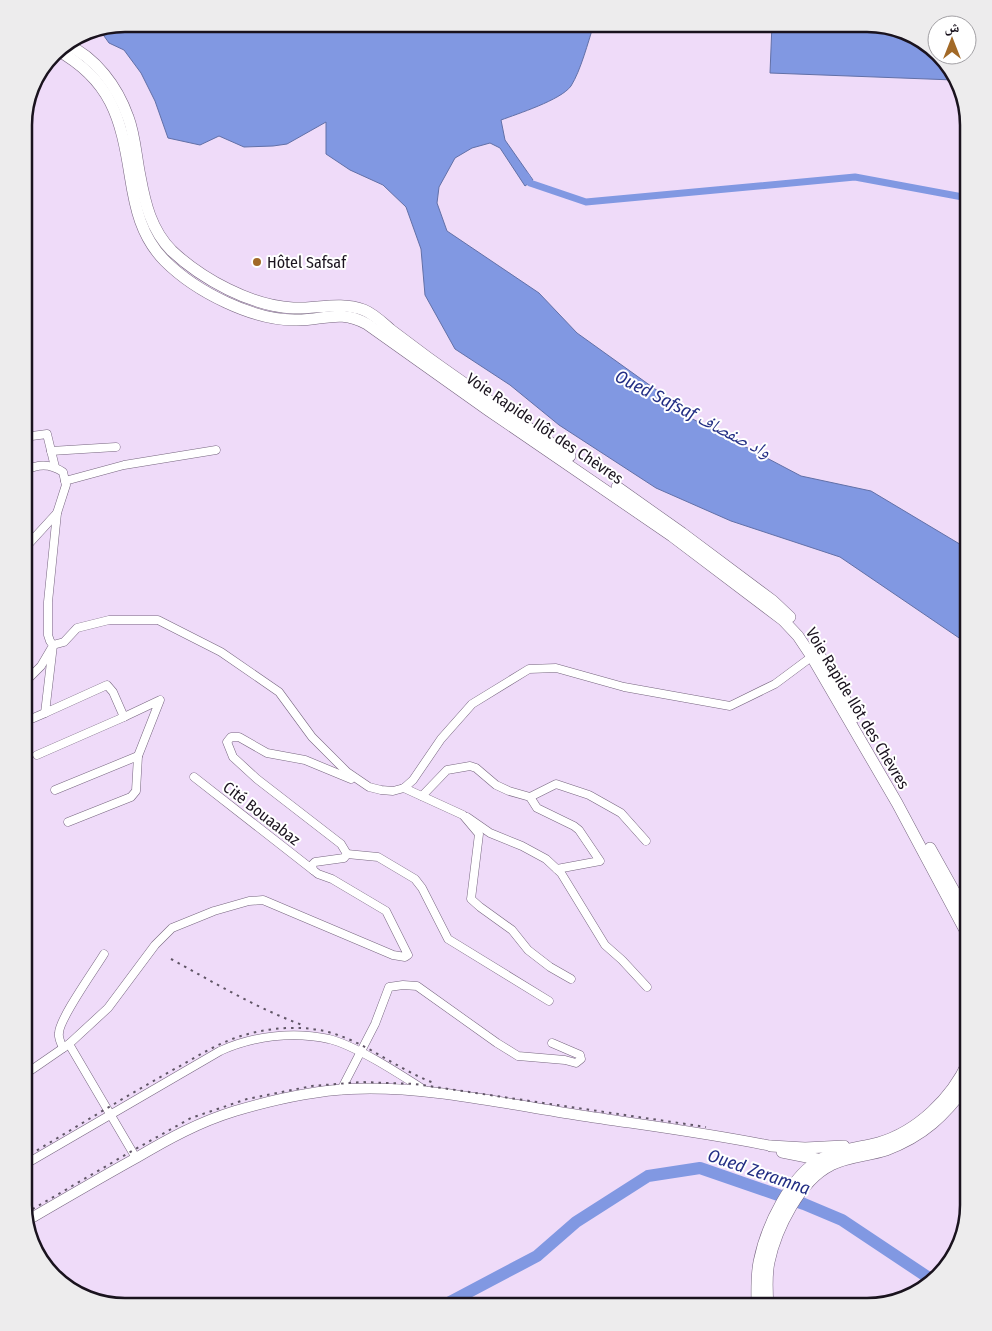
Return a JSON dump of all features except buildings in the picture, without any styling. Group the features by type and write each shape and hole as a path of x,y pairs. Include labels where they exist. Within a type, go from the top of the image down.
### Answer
{"highway":[{"name":"Voie Rapide Ilôt des Chèvres","path":"73,49 87,57 103,72 118,92 129,118 143,196 149,216 157,232 170,249 184,262 228,289 272,304 290,308 348,306 365,311 444,369 682,533 773,601 799,626 960,921"},
{"name":"Voie Rapide Ilôt des Chèvres","path":"65,55 87,70 109,98 119,122 134,203 141,224 155,250 176,270 216,297 256,314 278,319 297,320 345,315 367,324 488,410 606,490 783,620 815,655 960,902"},
{"path":"768,1298 769,1262 784,1199 801,1181 838,1151 880,1142 901,1133 940,1105 960,1077"},
{"path":"771,1148 822,1164 886,1150 931,1126 948,1110 960,1094"},
{"path":"771,1148 805,1148 880,1142"},
{"path":"771,1148 795,1162 799,1167 801,1181"},
{"path":"757,1298 758,1264 763,1245 781,1215"}],"main road":[{"path":"33,1217 184,1130 235,1111 299,1096 341,1090 391,1089 428,1092 709,1135 771,1148"}],"street":[{"path":"33,436 47,434 55,467"},
{"path":"51,451 116,447"},
{"path":"65,481 124,465 216,450"},
{"path":"33,467 37,465 55,467 63,472 66,485 57,512 48,602 48,635 53,645 45,713"},
{"path":"33,539 57,512"},
{"path":"32,674 41,666 53,645 64,642 76,628 109,620 158,620 221,652 279,692 312,737 347,772 369,787"},
{"path":"347,854 341,844 257,779 233,757 227,742 232,737 239,737 267,753 305,760 369,787 393,791 404,788 413,780 442,739 472,704 529,670 556,668 624,687 730,706 775,684 815,655"},
{"path":"32,718 107,685 113,692 124,717"},
{"path":"37,755 160,700 138,756 136,791 131,797 68,822"},
{"path":"55,790 138,756"},
{"path":"422,796 447,770 470,766 476,768 496,784 509,791 530,797 537,808 579,830 600,861 556,869"},
{"name":"Cité Bouaabaz","path":"66,1046 108,1008 155,945 172,928 214,911 249,901 263,900 393,955 405,957 408,954 386,911 332,879 318,874 194,777"},
{"path":"530,797 556,784 589,795 621,813 646,841"},
{"path":"404,788 463,815 490,833 522,846 546,859 571,888 605,945 622,960 646,988"},
{"path":"463,815 479,834 471,899 512,930 528,950 550,967 571,979"},
{"path":"313,870 312,863 344,858 347,854"},
{"path":"347,854 378,857 414,878 422,888 448,939 550,1000"},
{"path":"104,954 70,1008 59,1030 59,1038 66,1046 136,1158"},
{"path":"341,1090 375,1024 389,988 403,985 417,986 518,1056 565,1060 576,1063 581,1059 580,1055 552,1043"},
{"path":"32,1161 220,1051 244,1042 284,1035 330,1039 360,1052 428,1092"},
{"path":"32,1069 66,1046"}],"water":[{"path":"125,32 591,33 575,79 566,91 549,101 501,120 505,140 533,180 525,186 500,148 490,143 472,148 455,158 439,187 437,203 447,231 539,293 577,333 669,399 687,416 801,476 871,491 960,544 960,639 840,557 731,521 656,488 559,425 510,385 455,349 425,295 421,249 406,207 383,185 350,170 326,154 326,122 287,144 273,146 244,147 219,136 200,145 168,138 155,101 141,73 124,50 109,43 103,35"},
{"path":"772,33 873,33 897,37 923,52 927,56 927,65 936,65 947,80 770,73"}],"waterway":[{"path":"526,176 530,183 586,202 855,177 960,197"},
{"name":"Oued Zeramna","path":"458,1298 537,1256 576,1222 648,1176 700,1168 804,1204 842,1220 926,1276"}],"railway":[{"path":"171,959 254,1004 305,1026"},
{"path":"32,1153 134,1092 220,1044 259,1031 303,1028 339,1035 434,1083"},
{"path":"33,1209 191,1118 247,1099 312,1086 361,1082 415,1084 706,1127"}],"place":[{"name":"Hôtel Safsaf","path":"257,262"}],"water label":[{"name":"Oued Safsaf واد صفصاف","path":"693,414"}]}
